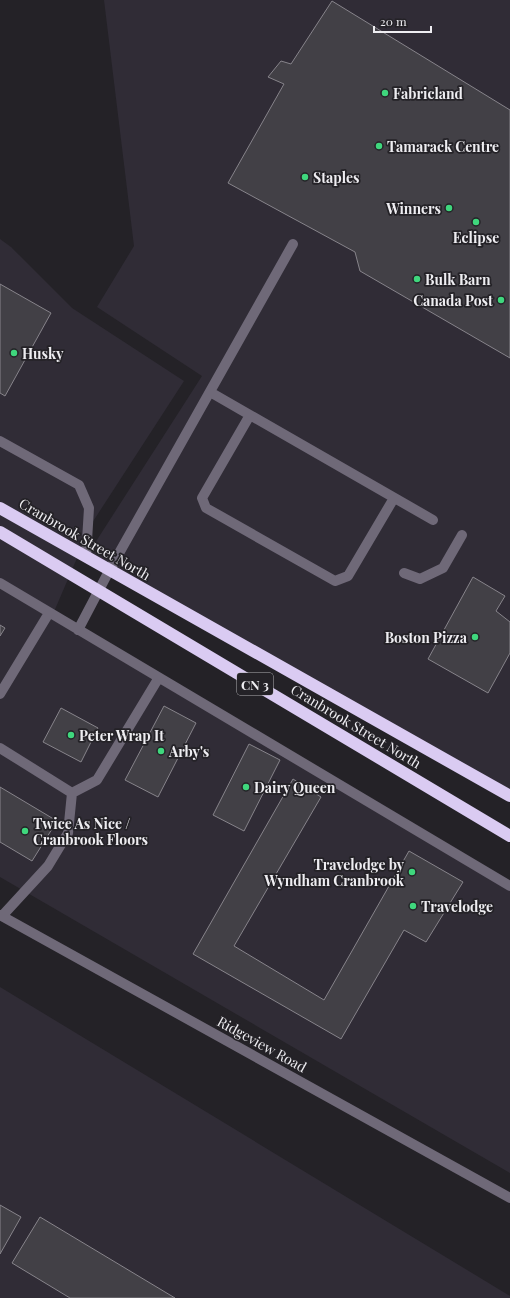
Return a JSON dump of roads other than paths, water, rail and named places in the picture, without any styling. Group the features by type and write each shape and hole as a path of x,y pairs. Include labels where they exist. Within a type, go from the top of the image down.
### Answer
{"highway":[{"name":"Cranbrook Street North","path":"0,508 109,571 510,796"},
{"name":"Cranbrook Street North","path":"0,532 510,836"}],"street":[{"path":"78,630 109,571 293,244"},
{"path":"210,392 433,520"},
{"path":"250,415 202,498 206,508 335,581 348,576 394,498"},
{"path":"0,441 79,485 89,508 86,557"},
{"path":"404,573 420,579 443,568 462,536"},
{"path":"0,584 158,679 510,886"},
{"path":"0,694 49,613"},
{"path":"72,793 97,780 158,679"},
{"path":"0,748 72,793"},
{"path":"1,916 48,866 68,833 72,793"},
{"name":"Ridgeview Road","path":"1,916 510,1198"}],"place":[{"name":"Fabricland","path":"385,93"},
{"name":"Tamarack Centre","path":"379,146"},
{"name":"Staples","path":"305,177"},
{"name":"Winners","path":"449,208"},
{"name":"Eclipse","path":"476,222"},
{"name":"Bulk Barn","path":"417,279"},
{"name":"Canada Post","path":"501,300"},
{"name":"Husky","path":"14,353"},
{"name":"Boston Pizza","path":"475,637"},
{"name":"Peter Wrap It","path":"71,735"},
{"name":"Arby's","path":"161,751"},
{"name":"Dairy Queen","path":"246,787"},
{"name":"Twice As Nice / Cranbrook Floors","path":"25,831"},
{"name":"Travelodge by Wyndham Cranbrook","path":"412,872"},
{"name":"Travelodge","path":"413,906"}]}
